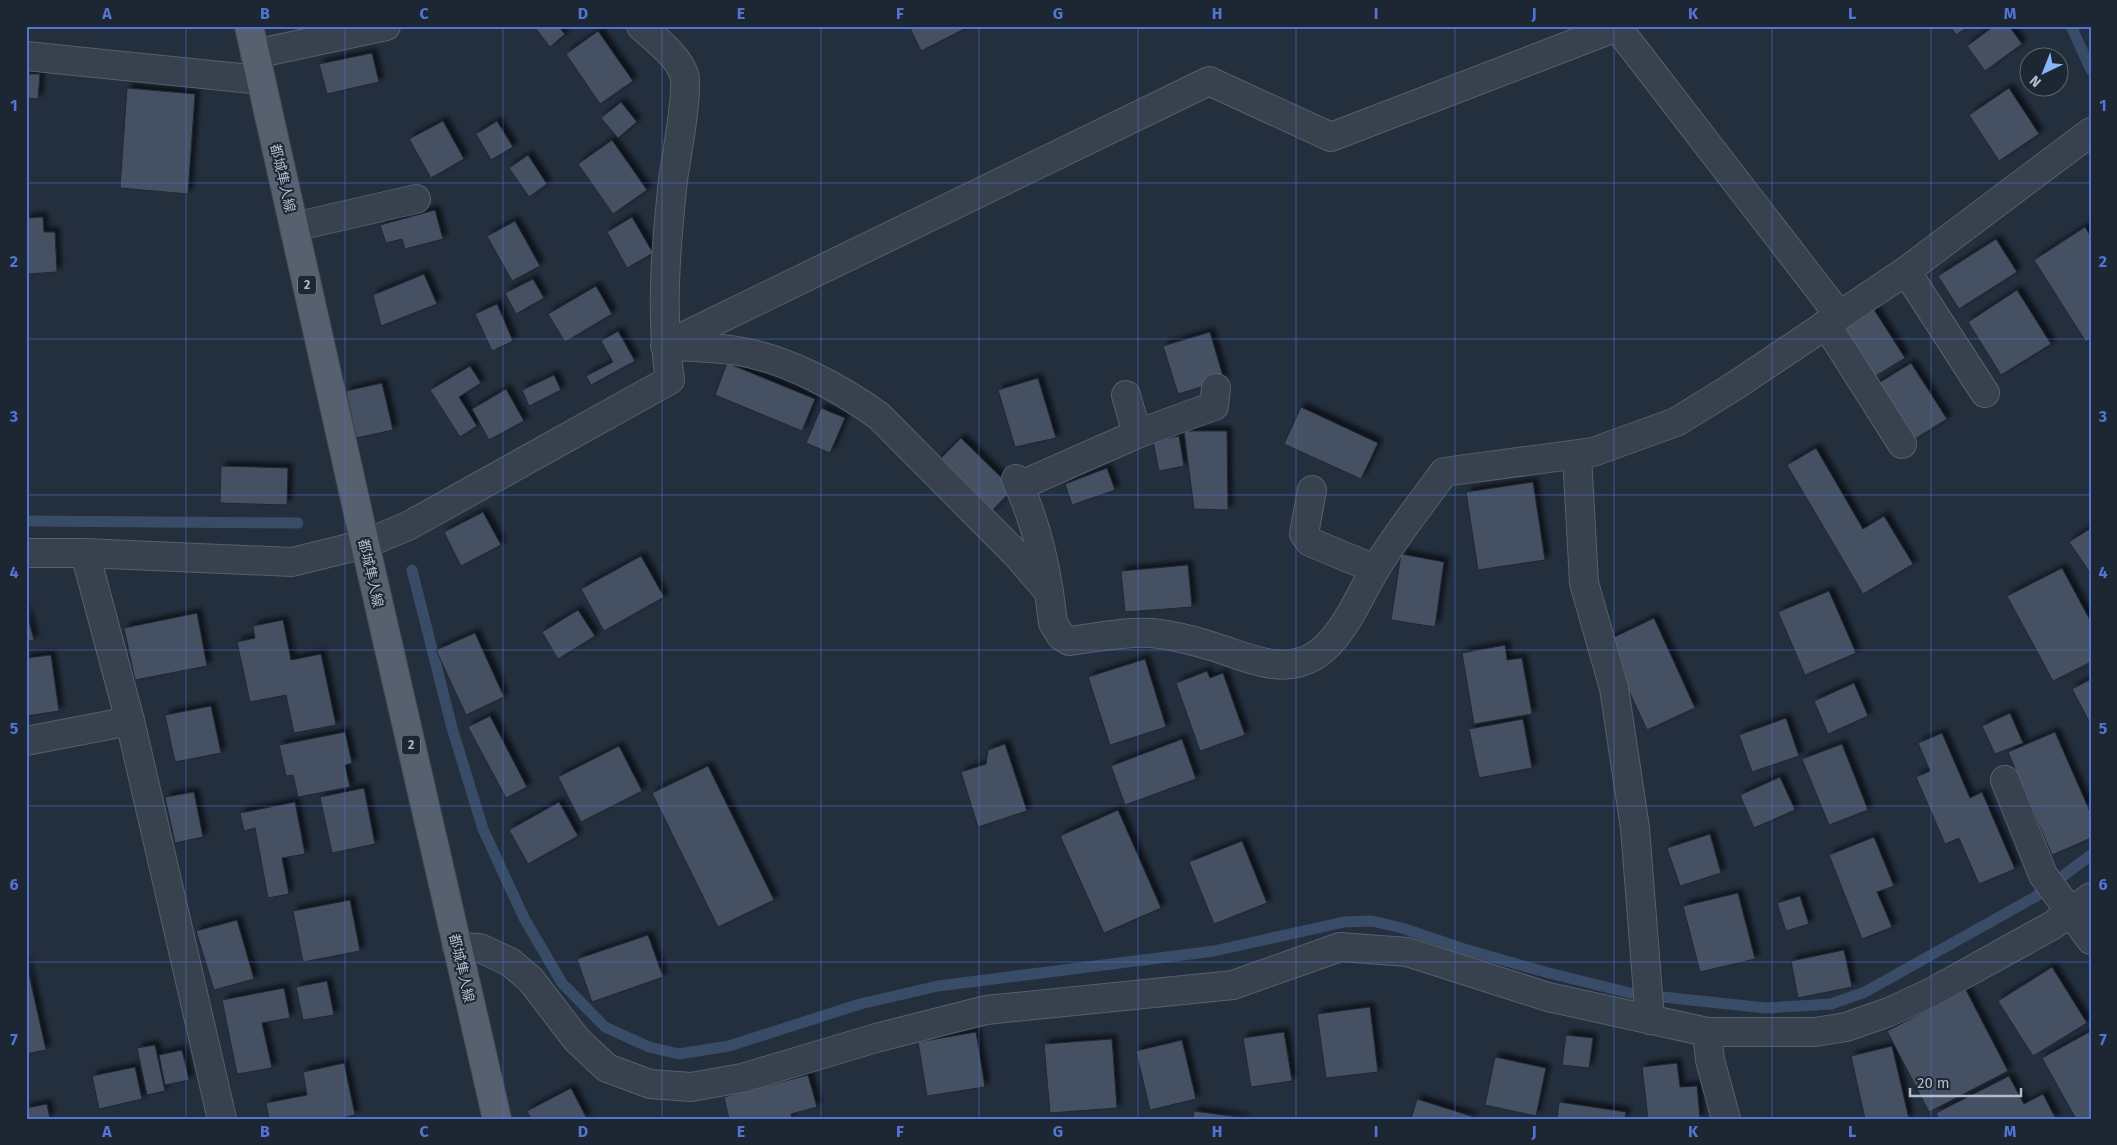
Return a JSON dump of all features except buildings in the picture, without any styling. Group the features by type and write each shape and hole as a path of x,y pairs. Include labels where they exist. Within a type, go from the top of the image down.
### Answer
{"main road":[{"name":"都城隼人線","path":"249,26 497,1119"}],"street":[{"path":"26,56 258,67 386,26"},
{"path":"26,553 85,553 292,562 365,544 408,526 670,380 665,346 665,267 673,178 686,82 680,65 641,26"},
{"path":"665,346 1209,81 1331,137 1618,27 1670,94 1832,320 1902,444"},
{"path":"1216,388 1214,406 1137,434 1017,483 1030,512 1044,558 1052,623 1061,636 1069,641 1151,633 1211,646 1268,664 1288,665 1304,662 1318,654 1337,634 1352,614 1375,569 1444,472 1593,452 1676,422 1726,392 1906,271 2091,132"},
{"path":"294,227 416,199"},
{"path":"1906,271 1985,393"},
{"path":"665,346 738,351 764,358 827,385 863,405 894,430 1017,555 1049,592"},
{"path":"1126,395 1137,434"},
{"path":"1577,455 1584,583 1614,688 1635,828 1650,1014"},
{"path":"1312,490 1304,534 1310,542 1375,569"},
{"path":"85,553 130,721 222,1119"},
{"path":"26,741 130,721"},
{"path":"2005,780 2043,875 2075,905 2091,940"},
{"path":"458,947 480,948 510,962 531,980 577,1040 608,1068 650,1084 692,1086 742,1078 876,1038 986,1010 1233,985 1340,947 1407,952 1548,998 1650,1014 1707,1032 1815,1032 1846,1027 1889,1012 1932,992 2053,925 2075,905"},
{"path":"1707,1032 1710,1060 1726,1119"}],"waterway":[{"path":"2071,26 2091,70"},
{"path":"26,521 298,523"},
{"path":"412,570 452,728 483,829 524,918 562,983 605,1027 649,1047 679,1054 729,1046 860,1004 938,986 1214,951 1344,922 1372,921 1402,928 1464,949 1545,972 1634,994 1766,1008 1831,1004 1865,992 2035,897 2091,855"}]}
